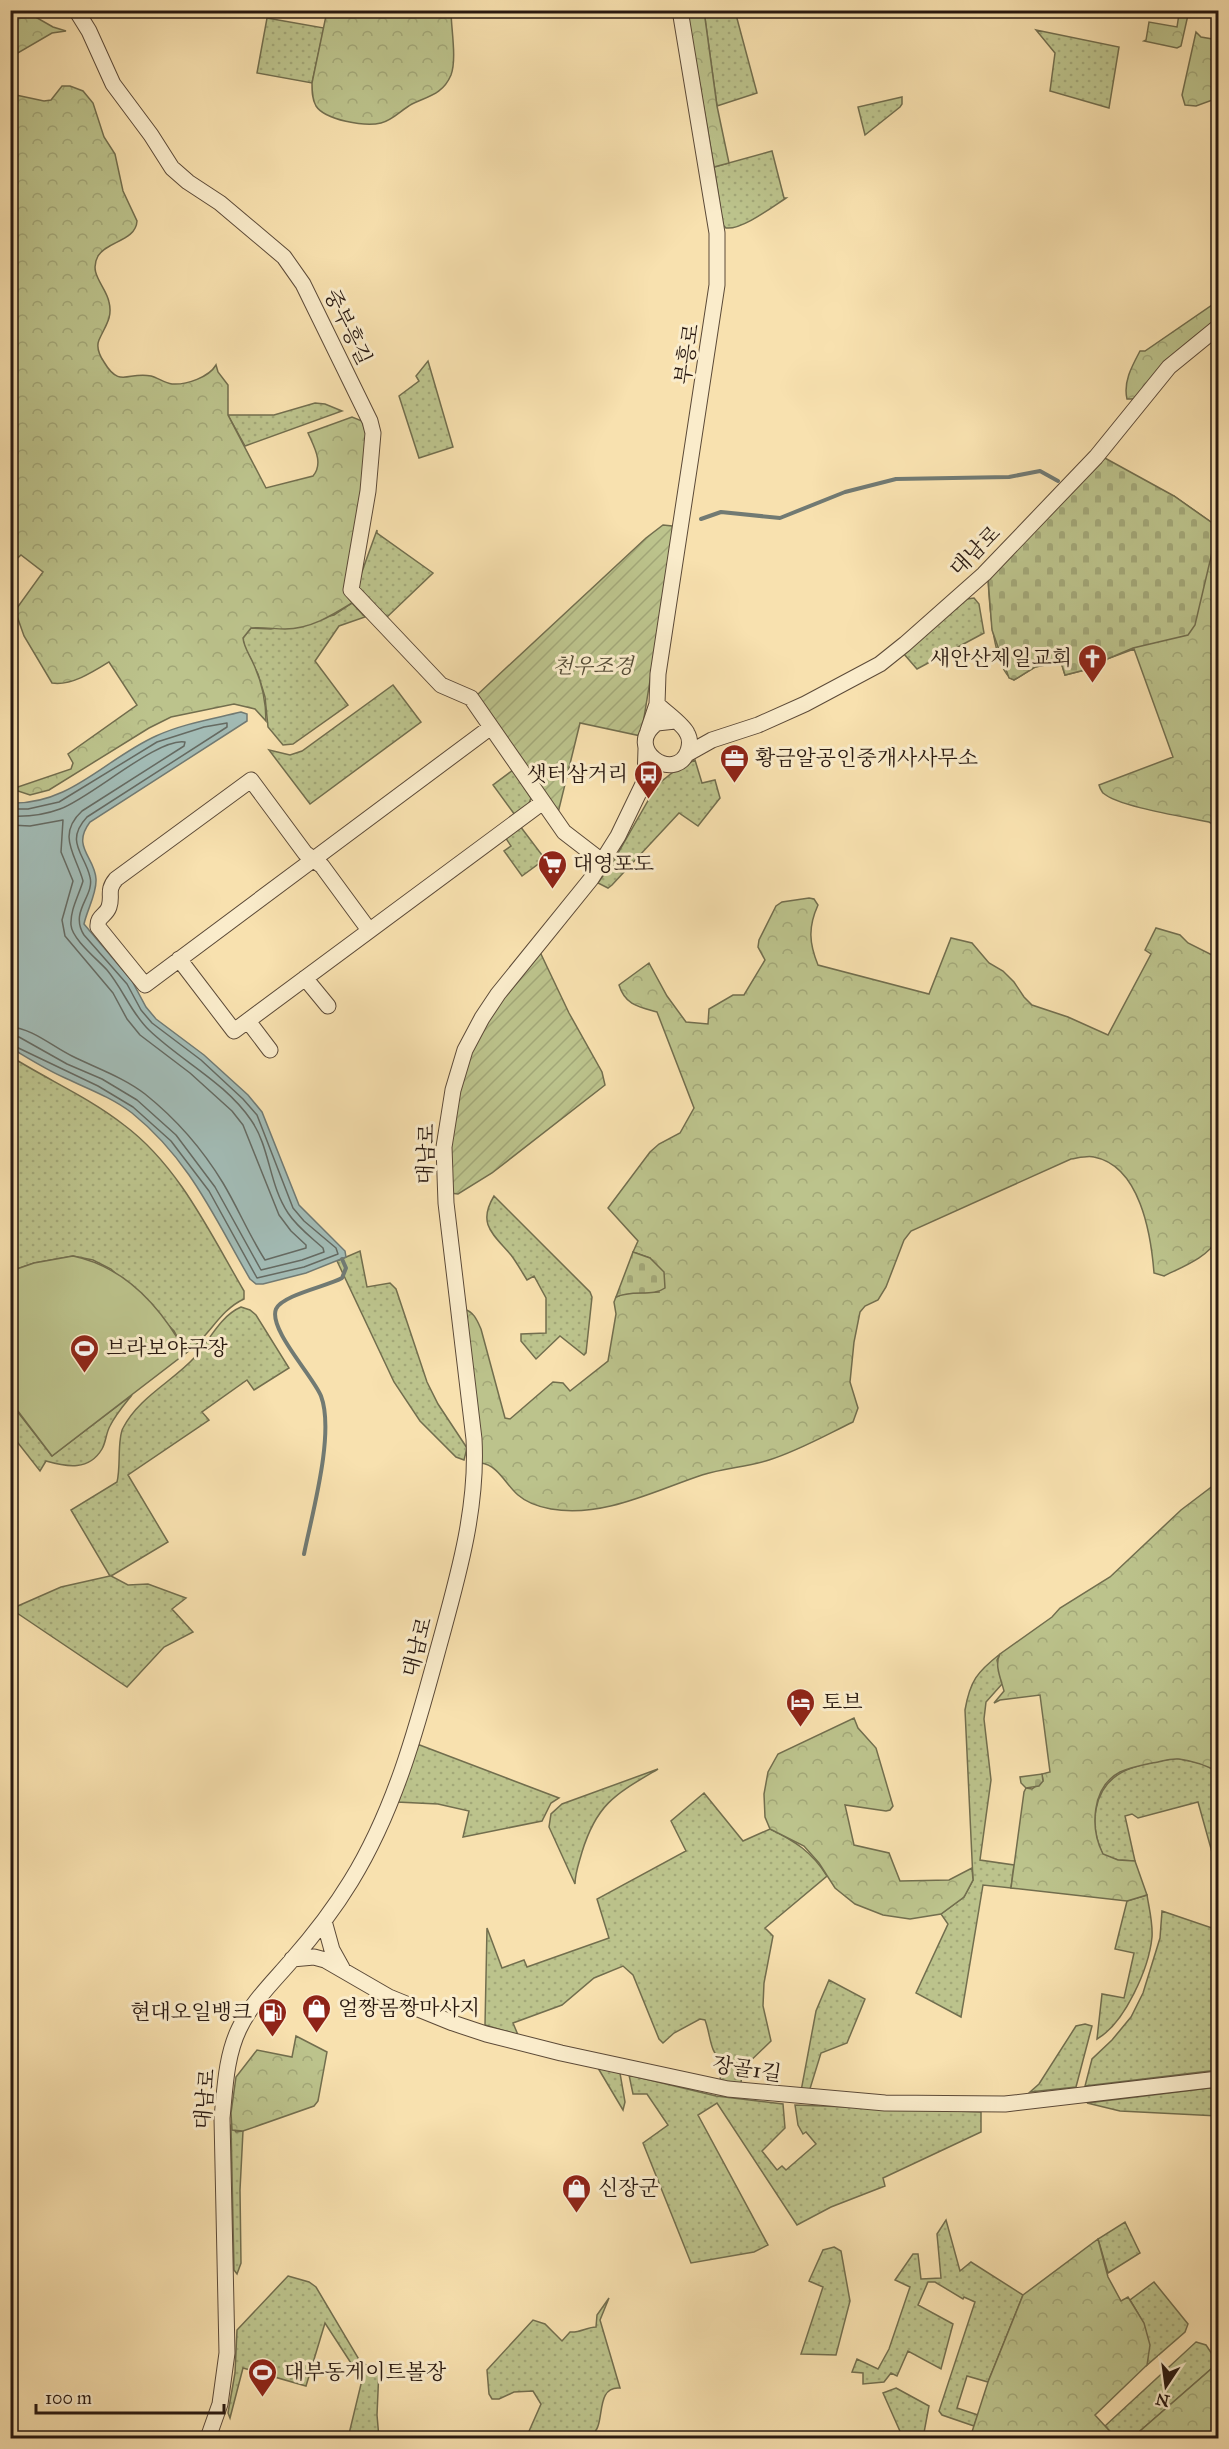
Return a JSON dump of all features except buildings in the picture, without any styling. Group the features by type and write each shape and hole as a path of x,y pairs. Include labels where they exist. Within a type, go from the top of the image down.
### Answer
{"street":[{"name":"중부흥길","path":"76,10 89,31 113,84 172,168 188,182 220,203 284,257 303,284 370,421 373,433 368,491 351,590 441,685 471,698 491,727"},
{"name":"부흥로","path":"648,731 657,704 658,674 717,285 717,233 680,10"},
{"name":"대남로","path":"687,754 712,740 758,725 805,704 880,664 991,567 1096,457 1168,367 1197,341 1218,327"},
{"path":"645,780 682,759 687,754 690,741 680,725 657,704"},
{"path":"645,780 648,731 657,723 680,725 712,740"},
{"path":"369,930 322,866 314,859 305,853 251,780 116,879 108,892 109,906 99,919 98,927 145,985 179,959 314,859 491,727 564,832 603,862"},
{"path":"646,749 659,763 671,764"},
{"name":"대남로","path":"208,2439 220,2404 227,2363 222,2118 228,2067 240,2027 254,2005 324,1921 351,1882 387,1813 409,1750 455,1589 473,1499 476,1467 472,1408 445,1186 445,1134 454,1083 470,1039 486,1011 603,862 645,780"},
{"path":"179,959 234,1030 543,802"},
{"path":"305,978 327,1006"},
{"path":"248,1021 270,1050"},
{"path":"324,1921 332,1950 342,1968"},
{"name":"장골1길","path":"292,1959 314,1957 342,1968 389,1996 477,2031 561,2053 728,2089 771,2095 885,2103 1005,2104 1218,2079"}],"green space":[{"path":"11,10 25,11 53,27 66,31 52,33 11,57"},
{"path":"327,11 451,11 454,61 448,81 435,94 412,104 381,123 356,123 336,119 321,111 313,98 312,83"},
{"path":"687,11 704,11 717,106 729,163 714,167"},
{"path":"704,11 735,11 757,93 717,106"},
{"path":"1179,14 1188,15 1181,46 1177,48 1144,41 1149,22 1177,27"},
{"path":"267,18 324,28 312,83 257,73"},
{"path":"1036,30 1119,47 1109,108 1050,91 1055,53"},
{"path":"1196,32 1201,37 1218,40 1218,98 1196,106 1185,105 1182,95"},
{"path":"62,86 70,86 83,91 93,103 104,137 115,154 123,191 137,221 132,233 102,251 95,262 96,274 110,308 98,348 110,370 120,377 143,375 178,384 203,377 216,365 218,372 228,385 228,415 266,488 313,476 318,460 308,433 352,417 362,421 368,441 347,596 352,603 328,617 303,627 251,628 243,638 261,685 266,721 255,709 234,704 171,717 149,728 49,790 30,795 12,789 71,769 73,763 68,754 137,705 109,662 74,680 52,683 24,636 17,616 17,608 43,572 21,555 11,564 11,94 44,101 51,100"},
{"path":"902,97 900,107 865,135 858,107"},
{"path":"772,151 784,198 786,198 748,222 733,228 726,228 723,225 714,167"},
{"path":"1218,301 1218,320 1173,356 1134,399 1127,399 1127,380 1140,351 1145,351"},
{"path":"428,361 453,447 419,458 399,396 419,381 416,376"},
{"path":"315,403 325,404 342,411 245,446 228,415 274,415"},
{"path":"1103,457 1174,496 1218,527 1195,625 1188,635 1133,648 1107,659 1104,665 1065,675 1061,662 1035,667 1014,680 1009,678 992,630 988,578"},
{"path":"1174,496 1218,527 1218,830 1209,822 1123,803 1103,793 1100,788 1099,785 1173,757 1134,649 1107,659 1104,665 1065,675 1061,662 1035,667 1014,680 1001,664 991,617 988,578"},
{"name":"천우조경","path":"663,525 672,526 674,533 641,736 580,723 558,813 477,695 646,538"},
{"path":"377,530 377,533 433,573 386,618 359,590 359,580"},
{"path":"974,598 979,604 984,633 917,669 904,654 967,599"},
{"path":"352,603 365,617 339,626 315,661 348,705 293,744 283,745 268,727 265,697 258,674 244,646 243,638 251,628 271,629 334,615"},
{"path":"393,685 421,722 310,804 269,750 290,755 302,751"},
{"path":"695,760 702,783 715,780 720,798 698,826 679,813 612,885 608,888 598,883 614,860 657,785 677,769"},
{"path":"513,770 531,798 528,806 515,815 493,785"},
{"path":"520,826 545,859 522,876 504,851 511,846 505,837"},
{"path":"814,899 818,905 811,935 818,965 929,994 951,938 972,943 989,963 1003,971 1014,982 1032,1005 1068,1017 1108,1035 1151,954 1145,950 1156,928 1180,935 1188,943 1218,958 1218,1238 1208,1251 1187,1265 1164,1276 1154,1273 1146,1222 1132,1187 1122,1173 1110,1163 1094,1157 1071,1159 911,1231 904,1240 886,1287 878,1300 865,1306 860,1312 850,1382 858,1408 853,1422 780,1456 702,1475 609,1506 570,1511 547,1508 529,1502 518,1495 492,1467 481,1463 464,1309 473,1314 481,1329 505,1418 510,1419 553,1382 563,1383 570,1391 608,1361 616,1314 614,1302 616,1297 625,1293 659,1292 650,1258 633,1252 638,1241 608,1208 650,1152 659,1144 680,1133 694,1108 657,1012 639,1007 629,1001 619,985 649,963 667,996 686,1022 708,1024 709,1009 733,995 744,995 765,960 758,947 759,940 776,906 782,902"},
{"path":"540,952 569,1013 602,1072 605,1085 492,1173 458,1194 450,1193 452,1128 460,1085 474,1043 489,1015"},
{"path":"10,1056 97,1106 144,1142 177,1180 206,1224 244,1291 244,1299 227,1310 201,1340 186,1353 174,1331 111,1269 93,1260 73,1256 34,1263 11,1271"},
{"path":"494,1196 590,1292 592,1297 584,1355 560,1336 536,1359 521,1341 521,1334 546,1333 546,1298 534,1276 527,1280 511,1255 489,1228 487,1214"},
{"path":"360,1251 367,1287 390,1283 396,1289 427,1382 438,1404 467,1448 464,1460 456,1457 420,1421 394,1382 337,1261"},
{"path":"633,1252 650,1258 664,1272 665,1288 655,1292 629,1293 616,1297"},
{"name":"브라보야구장","path":"73,1256 110,1269 140,1291 165,1320 186,1353 52,1456 11,1402 11,1271 34,1263"},
{"path":"241,1307 256,1315 289,1368 254,1390 247,1380 202,1412 209,1420 128,1475 168,1542 111,1576 128,1585 148,1584 186,1598 172,1609 193,1632 164,1647 127,1687 11,1609 61,1587 110,1576 71,1510 117,1482 121,1433 130,1417 138,1407 195,1357 227,1316"},
{"path":"132,1395 112,1422 102,1449 91,1461 84,1464 70,1466 46,1461 40,1471 11,1434 10,1402 52,1456"},
{"path":"1218,1482 1218,1772 1194,1762 1172,1759 1120,1772 1103,1788 1098,1798 1095,1821 1096,1833 1103,1854 1118,1860 1135,1861 1147,1895 1127,1901 1011,1888 1024,1792 1026,1788 1032,1789 1043,1781 1042,1774 1050,1772 1040,1695 1000,1700 994,1703 1004,1691 998,1667 1000,1654 1052,1617 1060,1608 1110,1577 1181,1510"},
{"path":"1000,1654 997,1660 1002,1684 986,1702 984,1719 991,1780 980,1860 1014,1865 1011,1888 983,1885 961,2017 916,1993 948,1924 941,1914 964,1897 973,1880 965,1710 972,1684 986,1666"},
{"path":"854,1718 858,1728 876,1748 893,1806 886,1811 845,1805 854,1845 889,1853 900,1881 949,1880 972,1868 973,1880 964,1897 941,1914 910,1919 883,1915 855,1904 835,1888 819,1863 804,1846 770,1829 765,1817 764,1794 768,1772 778,1754"},
{"path":"417,1744 559,1798 551,1803 542,1821 463,1837 469,1811 438,1804 397,1802"},
{"path":"1176,1758 1204,1764 1218,1772 1218,1865 1215,1863 1198,1802 1138,1818 1132,1814 1125,1816 1135,1861 1118,1860 1103,1855 1096,1832 1095,1815 1100,1795 1107,1784 1126,1770"},
{"path":"658,1769 619,1793 594,1822 577,1868 575,1884 549,1827 551,1814 562,1804"},
{"path":"1042,1774 1043,1781 1039,1786 1026,1788 1021,1783 1020,1777"},
{"path":"704,1793 743,1841 770,1829 802,1848 827,1876 765,1928 773,1936 764,1983 763,2006 771,2041 742,2069 741,2084 720,2081 722,2063 712,2048 705,2020 700,2019 674,2033 663,2043 659,2039 633,1975 623,1966 594,1978 562,2005 513,2023 518,2035 485,2025 487,1928 502,1968 524,1960 527,1967 609,1938 597,1899 686,1851 671,1821"},
{"path":"1147,1895 1152,1937 1141,1979 1117,2021 1097,2039 1102,1994 1124,1998 1134,1953 1115,1949 1127,1901"},
{"path":"1162,1911 1218,1930 1218,2070 1085,2086 1092,2059 1131,2017 1143,1993 1160,1938"},
{"path":"829,1980 865,1999 847,2043 821,2053 809,2092 801,2091 816,2011"},
{"path":"1085,2024 1092,2026 1076,2087 1030,2092 1039,2084 1076,2026"},
{"path":"296,2036 327,2052 318,2101 314,2106 243,2131 232,2130 231,2113 236,2077 257,2050 292,2057"},
{"path":"598,2068 620,2073 625,2102 623,2110"},
{"path":"629,2075 716,2096 783,2104 785,2128 762,2151 777,2170 782,2166 786,2170 816,2144 806,2132 803,2134 798,2125 795,2105 981,2112 981,2132 883,2178 885,2186 831,2207 797,2225 717,2103 698,2115 768,2245 754,2252 691,2263 643,2143 668,2125 647,2094 633,2094"},
{"path":"1218,2087 1218,2116 1120,2111 1087,2103"},
{"path":"231,2126 236,2132 243,2131 240,2190 241,2263 237,2274 234,2270"},
{"path":"946,2220 960,2271 971,2262 1023,2295 988,2382 967,2376 957,2408 978,2415 974,2426 942,2415 939,2411 975,2302 964,2297 963,2299 935,2282 928,2282 918,2305 953,2324 941,2369 908,2351 897,2376 891,2373 884,2382 863,2384 863,2373 852,2372 857,2359 878,2369 889,2349 910,2287 895,2280 913,2254 918,2254 921,2279 941,2278 937,2234"},
{"path":"1125,2222 1140,2253 1108,2273 1098,2239"},
{"path":"1098,2239 1108,2277 1121,2301 1128,2297 1144,2323 1150,2345 1147,2365 1095,2415 1116,2438 970,2438 988,2382 1023,2295"},
{"path":"834,2247 841,2251 850,2301 836,2355 801,2354 823,2287 809,2281 823,2250"},
{"path":"288,2276 309,2282 316,2287 361,2363 379,2369 377,2415 379,2438 348,2438 362,2380 325,2323 306,2386 243,2368 230,2418 228,2413 235,2373 237,2330"},
{"path":"1154,2282 1188,2324 1185,2332 1147,2365 1146,2331 1130,2300"},
{"path":"609,2298 600,2320 620,2388 613,2388 605,2395 597,2429 591,2438 526,2438 541,2404 533,2391 514,2392 499,2399 492,2399 489,2394 487,2370 533,2320 545,2324 562,2341 570,2332 596,2327 597,2315"},
{"path":"1196,2342 1206,2345 1218,2363 1132,2438 1116,2438 1105,2426"},
{"path":"1218,2363 1218,2438 1132,2438"},
{"path":"896,2388 929,2406 923,2438 903,2438 883,2393"}],"water":[{"path":"241,712 247,714 247,721 90,822 85,831 83,845 95,871 96,884 84,924 132,981 146,1007 156,1019 204,1055 248,1095 262,1112 299,1205 345,1251 346,1257 306,1273 263,1284 256,1284 250,1279 199,1190 170,1150 152,1131 116,1102 11,1048 11,803 32,802 51,797 69,789 156,736 197,722"}],"waterway":[{"path":"701,519 721,512 780,518 845,492 896,479 1009,477 1040,471 1058,481"},
{"path":"304,1554 321,1474 325,1412 321,1396 279,1328 275,1318 276,1309 287,1299 342,1278 346,1268 342,1259"}],"place":[{"name":"새안산제일교회","path":"1093,684"},
{"name":"황금알공인중개사사무소","path":"734,784"},
{"name":"샛터삼거리","path":"649,800"},
{"name":"대영포도","path":"552,890"},
{"name":"브라보야구장","path":"85,1374"},
{"name":"토브","path":"801,1728"},
{"name":"얼짱몸짱마사지","path":"317,2034"},
{"name":"현대오일뱅크","path":"273,2038"},
{"name":"신장군","path":"577,2214"},
{"name":"대부동게이트볼장","path":"263,2398"}]}
